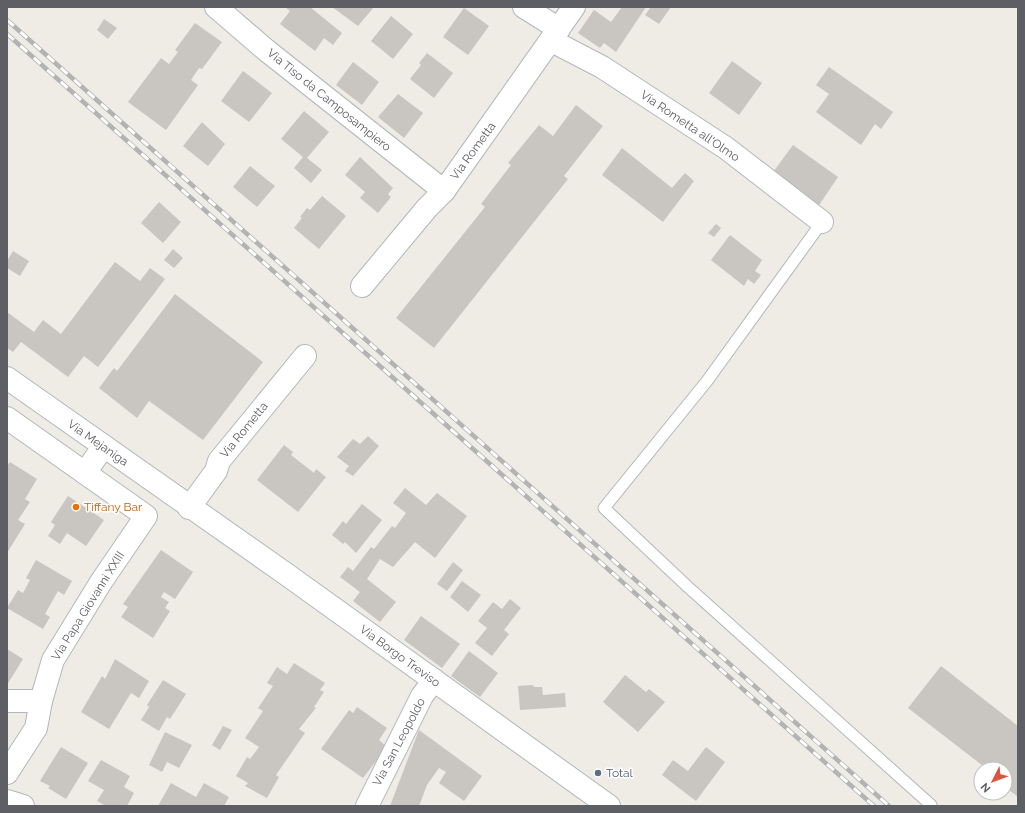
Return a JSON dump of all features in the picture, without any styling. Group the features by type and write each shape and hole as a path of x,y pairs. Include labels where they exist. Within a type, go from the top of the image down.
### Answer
{"street":[{"name":"Via Tiso da Camposampiero","path":"216,7 266,50 444,192"},
{"path":"524,7 555,35"},
{"name":"Via Rometta","path":"362,286 427,208 444,192 574,7"},
{"name":"Via Rometta all'Olmo","path":"555,35 726,148 822,222"},
{"name":"Via Rometta","path":"189,508 216,472 218,461 305,356"},
{"name":"Via Mejaniga","path":"7,378 189,508"},
{"path":"7,418 84,473 103,447"},
{"name":"Via Papa Giovanni XXIII","path":"7,773 36,728 41,701 53,660 101,582 146,516 84,473"},
{"name":"Via Borgo Treviso","path":"189,508 610,806"},
{"name":"Via San Leopoldo","path":"367,806 422,696 434,680"},
{"path":"7,701 41,701"},
{"path":"7,801 24,806"}],"lane":[{"path":"822,222 707,381 604,508 688,587 931,805"}],"building":[{"path":"285,7 310,7 342,33 333,45 324,38 315,51 280,24 290,11"},
{"path":"332,7 374,7 358,26"},
{"path":"622,7 646,7 616,52 604,43 600,48 578,33 594,10 611,22"},
{"path":"651,7 671,7 659,24 645,15"},
{"path":"464,8 489,26 468,55 443,37"},
{"path":"391,16 413,34 393,59 371,41"},
{"path":"104,19 117,28 108,39 97,30"},
{"path":"195,23 222,42 202,69 199,68 191,80 198,85 166,130 128,102 161,58 169,64 178,52 175,50"},
{"path":"427,53 453,73 434,98 410,79 421,65 419,63"},
{"path":"732,61 762,83 739,115 709,93"},
{"path":"353,62 379,82 362,105 336,85"},
{"path":"829,67 893,112 881,129 875,124 861,145 816,112 829,94 816,85"},
{"path":"243,71 272,93 249,122 221,101"},
{"path":"398,94 423,113 404,138 378,117"},
{"path":"576,105 603,126 564,176 568,179 434,348 396,318 485,207 481,204 511,165 508,163 539,125 553,136"},
{"path":"304,111 329,132 307,158 322,170 311,183 294,168 303,157 281,139"},
{"path":"202,122 225,144 208,166 183,146"},
{"path":"793,145 838,177 817,208 771,175"},
{"path":"622,148 672,188 685,173 694,181 663,222 602,175"},
{"path":"360,157 393,188 388,194 391,197 378,213 360,198 365,192 345,175"},
{"path":"250,166 275,186 257,207 233,187"},
{"path":"322,196 346,216 319,249 294,228 302,218 300,217 307,208 310,210"},
{"path":"159,202 181,222 163,243 141,223"},
{"path":"716,224 721,228 714,237 708,233"},
{"path":"730,235 762,260 755,271 761,275 754,284 748,279 744,286 711,260"},
{"path":"173,249 183,258 174,268 164,260"},
{"path":"13,251 29,261 20,276 7,268 7,261"},
{"path":"115,262 140,281 150,268 165,279 98,367 84,356 68,377 21,342 13,352 7,348 7,312 34,332 43,320 61,334"},
{"path":"175,294 263,362 203,440 149,401 137,418 99,388 114,368 117,371"},
{"path":"368,436 379,446 353,476 345,471 349,466 337,457 353,439 360,444"},
{"path":"284,445 293,452 291,455 314,473 316,469 326,477 298,512 257,480"},
{"path":"10,462 37,479 25,499 30,502 18,520 25,524 7,553 7,466"},
{"path":"405,488 426,505 437,493 467,516 435,558 415,542 393,567 380,559 367,579 396,602 380,622 353,601 360,592 340,577 348,567 353,571 371,547 374,549 392,526 395,528 406,513 393,503"},
{"path":"68,496 104,520 86,546 67,533 60,544 48,536 55,525 51,522"},
{"path":"362,504 382,520 356,553 345,542 343,544 332,535 343,521 346,524"},
{"path":"161,550 193,572 175,599 164,592 161,597 169,602 165,608 170,611 153,638 121,617 128,607 123,604"},
{"path":"36,560 72,581 64,595 58,591 45,614 50,617 43,629 7,608 18,590 23,593 30,580 26,578"},
{"path":"453,562 463,570 447,591 437,584"},
{"path":"462,581 481,595 468,612 450,597"},
{"path":"510,599 521,608 504,630 509,634 492,656 475,643 487,628 478,621 493,602 502,609"},
{"path":"421,616 460,644 442,668 404,640"},
{"path":"7,649 23,659 7,685"},
{"path":"469,651 498,673 480,697 451,676"},
{"path":"115,659 149,681 139,698 131,693 109,729 81,712 102,676 105,679"},
{"path":"294,663 325,683 320,690 324,692 314,707 316,708 299,729 305,733 276,775 279,777 267,798 245,786 248,783 236,776 247,757 250,759 259,747 245,738 263,711 258,708 273,686 267,683 277,667 287,674"},
{"path":"941,666 1018,726 1017,796 1013,793 1013,761 977,761 908,708"},
{"path":"625,675 646,692 649,689 665,702 638,732 603,702"},
{"path":"163,680 186,694 170,719 167,717 159,731 141,720 149,707 147,705"},
{"path":"533,685 534,687 542,687 543,695 565,693 566,707 520,710 518,686"},
{"path":"357,707 387,728 379,740 387,747 363,778 321,749 349,710 353,713"},
{"path":"223,726 232,730 220,750 212,745"},
{"path":"419,730 482,776 464,801 439,783 446,772 439,768 427,785 419,806 390,806"},
{"path":"165,732 192,745 179,768 167,762 162,772 149,765"},
{"path":"61,747 88,763 66,799 48,788 50,786 40,781"},
{"path":"706,747 725,762 696,801 662,775 673,760 688,771"},
{"path":"101,760 130,776 124,787 134,793 127,806 106,806 97,801 104,790 88,781"},
{"path":"171,783 196,797 204,783 229,797 224,806 158,806"}],"railway":[{"path":"7,20 889,806"},
{"path":"7,34 874,806"}],"place":[{"name":"Tiffany Bar","path":"76,507"},
{"name":"Total","path":"598,773"}]}
